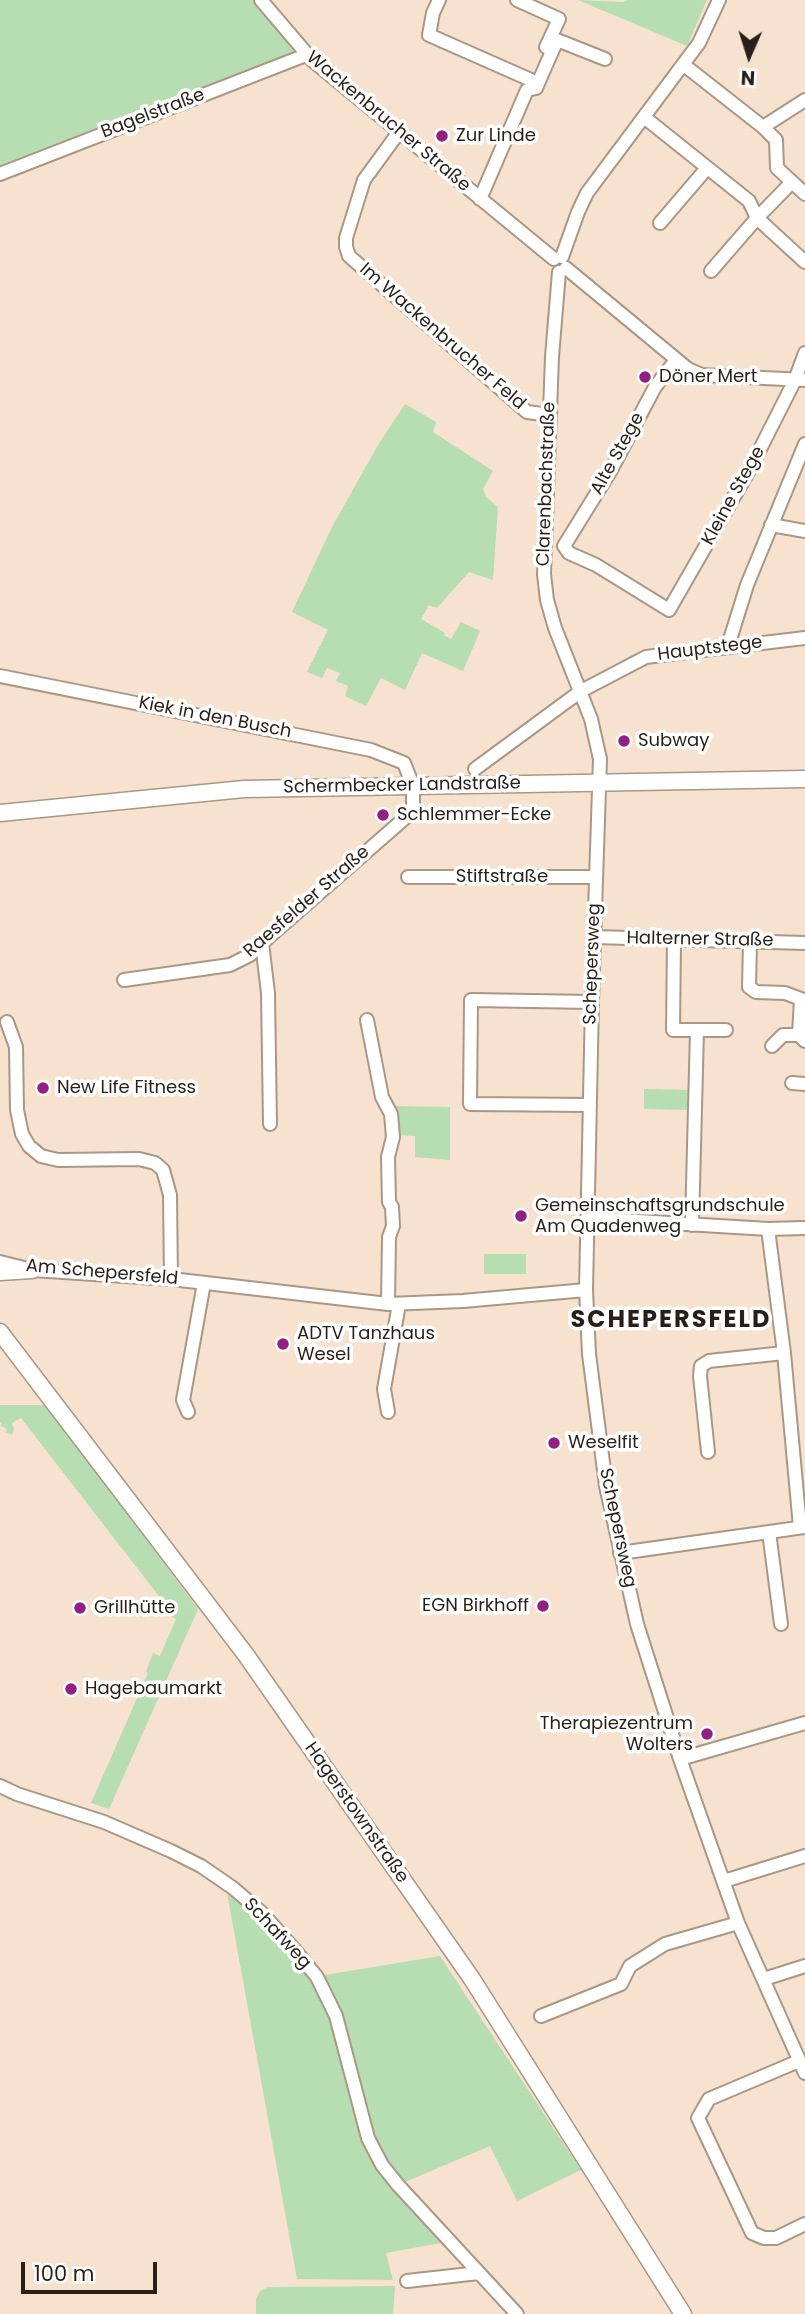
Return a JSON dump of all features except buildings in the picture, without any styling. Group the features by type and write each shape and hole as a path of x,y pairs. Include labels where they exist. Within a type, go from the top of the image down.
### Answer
{"main road":[{"name":"Schermbecker Landstraße","path":"0,813 244,789 805,779"},
{"path":"0,1272 32,1270"},
{"name":"Hagerstownstraße","path":"0,1332 246,1655 464,1967 683,2314"}],"street":[{"name":"Wackenbrucher Straße","path":"261,0 272,6 306,55 688,369 702,375 800,380"},
{"path":"439,0 433,13 429,35 529,85"},
{"name":"Wackenbrucher Straße","path":"480,199 559,19 517,0"},
{"name":"Clarenbachstraße","path":"601,782 595,733 555,628 547,600 544,574 554,335 560,264 587,193 684,65 699,43 719,0"},
{"name":"Wackenbrucher Straße","path":"529,85 536,88 557,40 605,59"},
{"name":"Bagelstraße","path":"0,174 306,55"},
{"path":"684,65 776,140 777,168 805,194"},
{"path":"763,127 805,100"},
{"path":"644,117 749,201 757,218 805,262"},
{"name":"Im Wackenbrucher Feld","path":"399,132 364,180 346,238 349,256 527,412 550,415"},
{"path":"660,223 707,168"},
{"path":"711,271 792,182"},
{"name":"Kleine Stege","path":"669,610 800,380 805,353"},
{"name":"Alte Stege","path":"669,610 596,565 565,550 565,541 611,470 655,387 677,360"},
{"path":"728,646 747,585 805,444"},
{"path":"771,525 805,531"},
{"name":"Hauptstege","path":"581,691 646,657 805,638"},
{"name":"Kiek in den Busch","path":"0,676 371,750 404,763 412,786"},
{"path":"475,769 581,691"},
{"name":"Schepersweg","path":"601,782 592,1002 586,1290 589,1354 606,1486 637,1624 680,1759 738,1923 805,2073"},
{"name":"Raesfelder Straße","path":"124,980 230,965 250,955 413,811 412,786"},
{"name":"Stiftstraße","path":"408,877 596,877"},
{"name":"Halterner Straße","path":"594,937 805,943"},
{"path":"674,940 673,1030 726,1030"},
{"path":"750,942 749,987 756,992 785,993 801,999 802,1038 783,1035 772,1046"},
{"path":"262,943 268,993 270,1124"},
{"path":"590,1105 470,1104 471,1000 592,1002"},
{"path":"366,1020 382,1097 391,1114 393,1137 388,1157 389,1202 393,1226 389,1242 393,1304 384,1389 388,1412"},
{"path":"7,1022 16,1047 17,1110 22,1134 29,1146 41,1156 58,1160 139,1159 155,1163 163,1170 170,1195 171,1279"},
{"path":"692,1225 697,1030"},
{"path":"587,1218 768,1229 805,1228"},
{"path":"620,1553 803,1527 768,1229"},
{"name":"Am Schepersfeld","path":"0,1262 32,1270 171,1279 393,1304 586,1290"},
{"name":"Am Schepersfeld","path":"188,1412 183,1400 204,1283"},
{"path":"708,1452 701,1366 709,1361 784,1353"},
{"path":"769,1532 781,1624"},
{"path":"680,1759 805,1723"},
{"name":"Schafweg","path":"0,1786 104,1822 171,1850 233,1888 262,1913 317,1977 336,2016 369,2138 382,2165 398,2186 517,2314"},
{"path":"724,1881 805,1856"},
{"path":"541,2016 621,1984 630,1966 665,1944 738,1923"},
{"path":"764,1979 805,1966"},
{"path":"799,2061 709,2099 698,2118 752,2233 764,2238 776,2238 805,2224"},
{"path":"407,2281 479,2273"}],"green space":[{"path":"0,0 256,0 297,55 0,169"},
{"path":"578,0 624,2 707,0 687,46"},
{"path":"405,404 436,422 433,432 493,471 483,489 486,497 498,507 493,580 469,572 437,608 429,605 421,619 451,639 461,622 480,631 463,671 422,653 405,690 381,678 366,706 345,696 348,686 336,681 340,673 327,668 322,678 307,672 328,630 292,612 332,527 378,445"},
{"path":"644,1089 693,1090 692,1110 644,1109"},
{"path":"393,1106 450,1107 450,1160 415,1157 415,1136 397,1135"},
{"path":"484,1254 526,1254 526,1274 484,1274"},
{"path":"0,1405 46,1405 198,1609 109,1809 91,1803 148,1673 146,1672 153,1653 160,1656 176,1619 171,1616 172,1613 21,1418 12,1423 12,1435 1,1426"},
{"path":"226,1887 242,1899 314,1979 333,2017 366,2138 446,2242 386,2253 393,2280 297,2279"},
{"path":"440,1956 581,2170 517,2201 490,2146 400,2184 371,2137 319,1976"},
{"path":"395,2286 393,2314 256,2314 256,2299 260,2291 268,2287"}],"place":[{"name":"Zur Linde","path":"442,136"},
{"name":"Döner Mert","path":"645,377"},
{"name":"Subway","path":"624,741"},
{"name":"Schlemmer-Ecke","path":"383,815"},
{"name":"New Life Fitness","path":"43,1088"},
{"name":"Gemeinschaftsgrundschule Am Quadenweg","path":"521,1216"},
{"name":"ADTV Tanzhaus Wesel","path":"283,1344"},
{"name":"Weselfit","path":"554,1443"},
{"name":"EGN Birkhoff","path":"543,1606"},
{"name":"Grillhütte","path":"80,1608"},
{"name":"Hagebaumarkt","path":"71,1689"},
{"name":"Therapiezentrum Wolters","path":"707,1734"}],"district":[{"name":"SCHEPERSFELD","path":"671,1321"}]}
